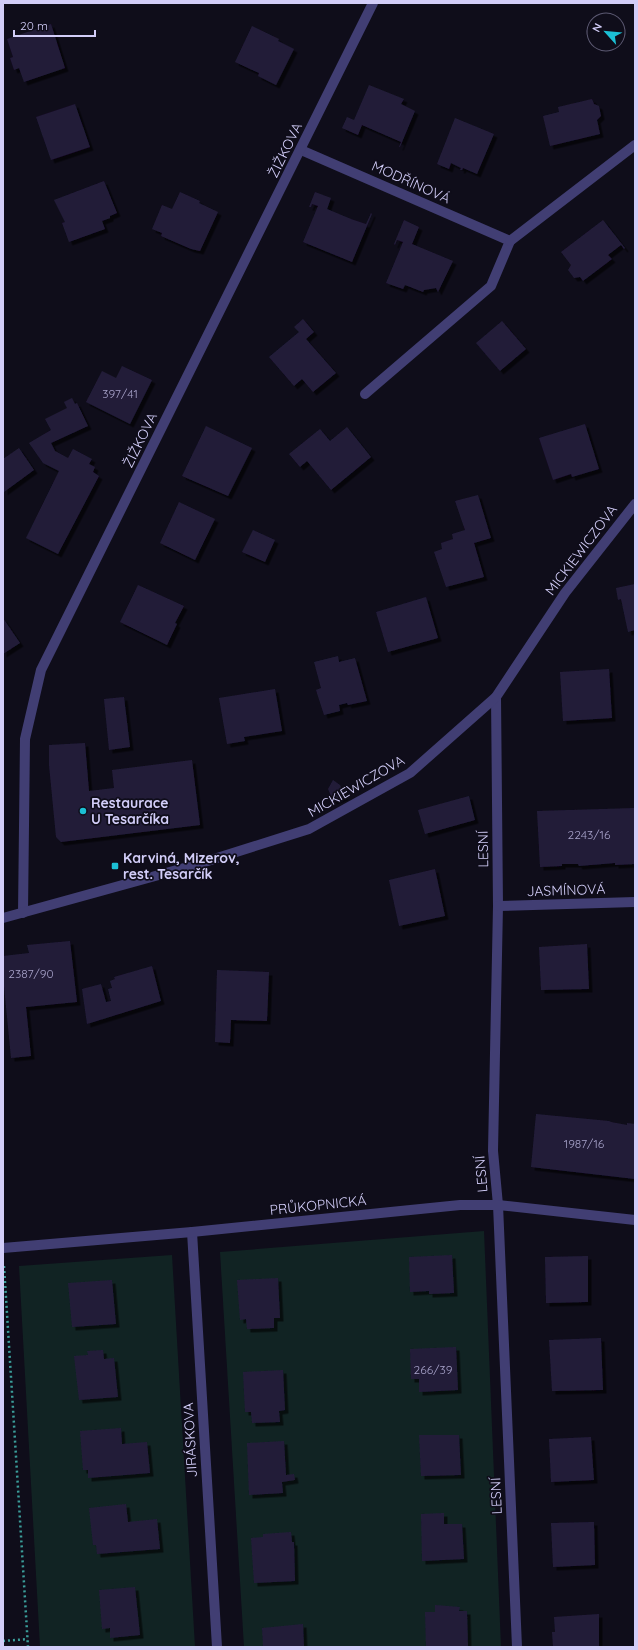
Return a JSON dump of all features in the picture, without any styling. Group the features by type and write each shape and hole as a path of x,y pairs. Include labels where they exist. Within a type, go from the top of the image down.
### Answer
{"street":[{"name":"ŽIŽKOVA","path":"23,913 25,739 41,670 373,3"},
{"path":"365,394 491,286 510,241 635,145"},
{"name":"MODŘÍNOVÁ","path":"301,150 510,241"},
{"name":"MICKIEWICZOVA","path":"3,918 195,865 309,830 410,773 496,697 565,593 635,504"},
{"name":"LESNÍ","path":"496,697 498,906 493,1151 498,1205 516,1647"},
{"name":"JASMÍNOVÁ","path":"498,906 635,902"},
{"name":"PRŮKOPNICKÁ","path":"3,1248 192,1232 460,1205 498,1205 635,1220"},
{"name":"JIRÁSKOVA","path":"192,1232 217,1647"}],"path":[{"path":"4,1262 28,1647"},
{"path":"3,1640 28,1639"}],"shaded area":[{"path":"484,1231 501,1647 244,1647 220,1252"},
{"path":"172,1255 195,1647 40,1647 19,1266"}],"building":[{"path":"51,24 65,68 24,82 19,68 14,70 10,58 13,57 7,39"},
{"path":"252,26 279,39 278,41 294,49 276,85 258,76 259,73 235,62"},
{"path":"369,85 404,99 401,104 415,111 400,147 401,142 362,125 358,135 342,128 347,117 354,120"},
{"path":"592,99 594,104 599,106 601,116 597,120 600,134 550,146 543,116 559,112 558,107"},
{"path":"75,104 90,147 51,160 36,117"},
{"path":"455,118 494,134 477,174 463,168 460,170 461,168 451,163 449,169 437,164"},
{"path":"104,181 117,213 102,221 105,229 69,242 62,223 65,222 54,200"},
{"path":"180,192 200,201 199,203 218,212 200,251 191,249 161,236 162,233 152,229 162,205 172,209"},
{"path":"315,192 331,198 327,209 351,219 366,224 371,213 372,214 352,262 303,242 318,206 312,204 311,207 309,207"},
{"path":"404,220 419,227 412,244 453,261 438,292 436,288 424,290 423,292 405,285 403,289 386,283 403,242 397,240 395,245 394,244"},
{"path":"603,220 625,248 624,249 621,245 608,255 612,259 583,281 580,277 574,278 568,270 571,265 561,252"},
{"path":"303,319 314,332 306,339 336,373 313,392 302,379 294,386 269,357 299,332 294,327"},
{"path":"502,321 526,349 500,371 476,343"},
{"path":"122,366 152,380 130,424 86,402 102,371 116,378"},
{"path":"72,398 75,404 77,403 88,426 51,443 55,451 68,458 73,449 92,459 89,464 95,467 93,472 99,476 58,554 26,538 59,471 43,463 29,443 51,430 45,419 67,408 64,402"},
{"path":"585,424 599,469 572,477 571,474 553,480 539,438"},
{"path":"206,426 252,448 228,496 182,476"},
{"path":"347,427 371,457 331,490 307,461 300,467 289,454 320,429 330,441"},
{"path":"19,448 34,470 4,492 3,459"},
{"path":"478,495 491,538 474,543 484,577 446,587 434,552 442,549 441,543 453,539 452,534 465,530 455,501"},
{"path":"179,502 215,519 195,560 160,543"},
{"path":"253,530 275,540 265,562 242,552"},
{"path":"635,584 635,630 628,632 621,599 618,600 616,588"},
{"path":"138,585 184,606 175,623 177,624 167,645 120,622"},
{"path":"426,597 438,638 388,652 376,612"},
{"path":"3,618 20,643 3,654"},
{"path":"338,656 339,662 355,658 367,701 348,705 347,703 339,705 340,711 324,715 316,690 321,688 314,662"},
{"path":"609,669 612,718 563,721 560,672"},
{"path":"275,689 282,731 244,737 245,741 227,744 219,698"},
{"path":"124,697 130,747 109,750 104,699"},
{"path":"85,743 89,791 114,788 112,770 192,760 200,825 61,842 56,837 49,765 49,745"},
{"path":"333,780 340,785 345,797 333,801 328,789"},
{"path":"469,796 475,820 425,834 418,810"},
{"path":"635,808 635,864 615,865 615,863 579,866 578,864 562,864 562,866 540,867 537,811"},
{"path":"435,869 445,916 399,926 389,880"},
{"path":"70,941 77,1002 26,1007 31,1056 11,1058 3,976 3,956 29,953 27,945"},
{"path":"587,944 589,989 541,990 539,947"},
{"path":"152,966 161,1001 87,1024 82,989 101,984 106,1002 111,1001 108,989 112,988 110,981 115,979 114,977"},
{"path":"217,970 269,972 267,1021 231,1020 230,1043 215,1042"},
{"path":"536,1114 609,1121 627,1125 627,1123 635,1124 635,1179 531,1167"},
{"path":"452,1255 454,1293 429,1294 429,1291 410,1292 409,1257"},
{"path":"588,1256 588,1302 546,1303 545,1257"},
{"path":"278,1278 280,1318 274,1318 274,1328 247,1329 246,1319 240,1320 237,1280"},
{"path":"112,1280 116,1324 72,1327 68,1283"},
{"path":"601,1338 603,1390 552,1391 549,1340"},
{"path":"456,1347 458,1390 419,1392 419,1379 411,1379 410,1349"},
{"path":"103,1350 104,1359 114,1358 118,1397 79,1400 74,1356 88,1355 87,1351"},
{"path":"283,1370 285,1410 279,1411 280,1422 252,1423 251,1412 245,1412 243,1372"},
{"path":"121,1428 122,1444 147,1442 150,1473 88,1478 88,1470 83,1470 80,1431"},
{"path":"419,1435 459,1435 461,1475 421,1476"},
{"path":"591,1437 594,1480 551,1482 549,1439"},
{"path":"284,1441 286,1475 294,1474 295,1480 282,1482 283,1493 249,1495 247,1443"},
{"path":"126,1504 128,1522 157,1519 160,1549 97,1554 96,1545 93,1545 89,1508"},
{"path":"444,1513 444,1524 462,1524 464,1559 422,1561 421,1514"},
{"path":"594,1522 595,1565 553,1567 551,1523"},
{"path":"291,1532 292,1542 294,1542 295,1581 254,1583 251,1538 263,1537 263,1534"},
{"path":"135,1587 140,1635 110,1638 110,1628 102,1629 99,1590"},
{"path":"435,1605 460,1607 459,1611 467,1611 468,1647 426,1647 425,1612 435,1612"},
{"path":"599,1614 599,1647 553,1647 552,1632 555,1632 554,1617"},
{"path":"303,1624 304,1647 263,1647 262,1628"}],"place":[{"name":"Restaurace U Tesarčíka","path":"83,811"},
{"name":"Karviná, Mizerov, rest. Tesarčík","path":"115,866"}]}
